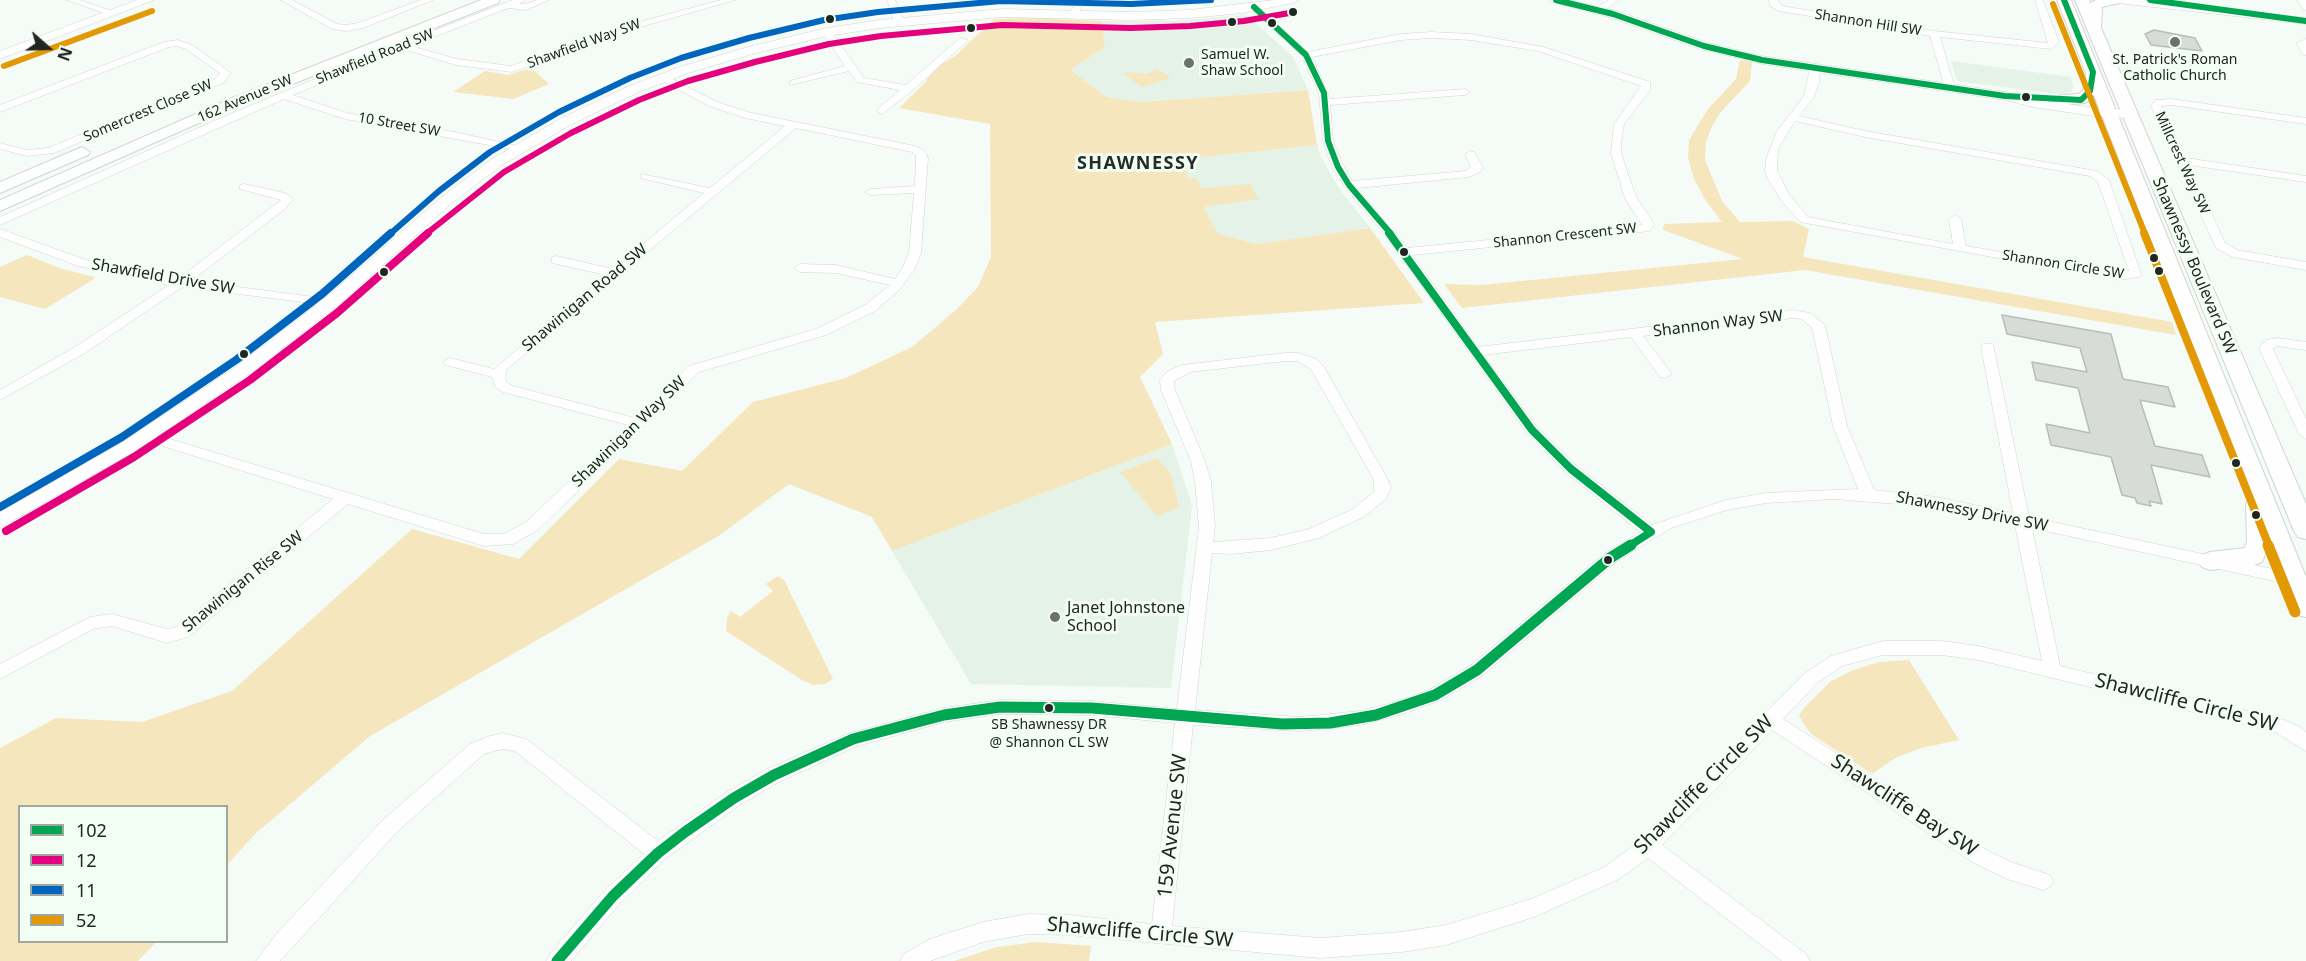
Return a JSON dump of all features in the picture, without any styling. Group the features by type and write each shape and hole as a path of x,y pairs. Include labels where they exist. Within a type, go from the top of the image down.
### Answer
{"main road":[{"name":"162 Avenue SW","path":"0,188 264,75 459,0"},
{"name":"Shawnessy Boulevard SW","path":"2064,0 2249,465 2300,581 2306,608"},
{"name":"Shawnessy Boulevard SW","path":"2082,0 2306,531"},
{"path":"2094,29 2096,4 2116,0"},
{"name":"162 Avenue SW","path":"0,206 237,101 498,3"},
{"path":"2061,100 2084,98 2090,91 2093,72"},
{"path":"2210,561 2254,556 2259,541 2259,517 2249,465"}],"street":[{"path":"71,0 112,13"},
{"path":"0,55 148,0"},
{"path":"285,0 335,27 346,28 360,26 429,0"},
{"name":"Shawfield Road SW","path":"0,221 116,167 498,3 521,0"},
{"path":"498,3 526,7 545,0"},
{"name":"Shawfield Way SW","path":"402,46 456,62 512,69 620,30 731,0"},
{"path":"891,0 899,21"},
{"path":"1074,14 1081,0"},
{"path":"0,522 145,436 236,375 330,303 460,189 518,149 603,103 664,78 742,52 828,32 899,21 981,14 1167,15 1254,7 1293,0"},
{"path":"1556,0 1599,10 1718,50 1815,69 2005,96 2061,100 2130,114"},
{"path":"1599,10 1615,0"},
{"name":"Shannon Hill SW","path":"1773,0 1773,4 1784,9 1934,34 2051,46 2054,42 2039,0"},
{"path":"2116,0 2170,4 2306,21"},
{"path":"2150,0 2170,4"},
{"path":"2301,0 2306,7"},
{"path":"1254,7 1306,55 1321,84 1328,141 1338,167 1349,185 1404,252 1532,430 1571,469 1651,532"},
{"path":"828,32 861,80 909,88"},
{"name":"Shannon Hill SW","path":"1934,34 1950,88"},
{"name":"Shannon Crescent SW","path":"1306,55 1401,37 1431,35 1471,37 1534,47 1646,84 1645,90 1635,100 1619,124 1616,143 1616,153 1630,198 1648,224 1646,228 1404,252"},
{"path":"882,111 963,40"},
{"path":"2306,42 2301,43 2306,52"},
{"name":"Somercrest Close SW","path":"0,109 167,44 189,47 226,73 219,81 50,151 27,153 0,146"},
{"path":"794,83 851,67"},
{"name":"Shannon Circle SW","path":"1794,118 1865,134 2093,173 2103,180 2136,272 2132,276 2120,276 1829,226 1804,219 1785,198 1771,171 1771,159 1776,140 1809,97 1815,69"},
{"name":"Shawinigan Way SW","path":"145,436 483,540 507,540 532,526 693,369 821,332 870,308 898,283 908,270 915,253 923,158 919,151 792,126 731,111 712,104 664,78"},
{"path":"1325,102 1465,92"},
{"name":"10 Street SW","path":"283,95 345,116 459,135 518,149"},
{"path":"2005,96 2033,103 2094,112 2109,111"},
{"name":"Millcrest Way SW","path":"2306,121 2160,102 2156,106 2223,248 2241,255 2306,266"},
{"name":"Shawinigan Road SW","path":"498,374 502,368 792,126"},
{"path":"1349,185 1469,174 1477,167 1470,153"},
{"path":"2181,161 2306,179"},
{"path":"645,176 712,192"},
{"path":"2,393 97,339 180,283 282,206 287,199 281,195 244,187"},
{"path":"871,192 920,189"},
{"path":"1955,219 1960,248"},
{"name":"Shawfield Drive SW","path":"0,233 89,265 180,283 330,303"},
{"path":"556,260 615,273"},
{"path":"800,268 836,269 898,283"},
{"name":"Shannon Way SW","path":"1474,352 1792,314 1805,316 1818,325 1839,426 1868,495"},
{"path":"1635,334 1665,374"},
{"path":"2306,346 2277,342 2271,343 2266,348 2306,434"},
{"path":"1988,347 2052,670"},
{"name":"159 Avenue SW","path":"1161,935 1207,508 1198,461 1168,390 1167,380 1173,374 1187,368 1285,357 1298,357 1312,362 1381,480 1383,488 1381,495 1352,516 1313,534 1271,544 1231,548 1204,547"},
{"path":"450,362 498,374 500,384 508,389 638,423"},
{"name":"Shawnessy Drive SW","path":"557,961 613,896 658,853 734,798 774,775 853,740 915,721 972,710 1046,706 1282,724 1330,723 1376,715 1416,703 1450,687 1477,670 1610,558 1651,532 1679,519 1736,503 1802,495 1868,495 1936,502 2300,581"},
{"name":"Shawinigan Rise SW","path":"0,672 90,623 112,620 167,636 182,632 346,497"},
{"name":"Shawcliffe Circle SW","path":"911,961 930,949 972,935 1028,924 1069,925 1320,948 1402,942 1446,935 1534,908 1612,873 1648,846 1797,689 1824,668 1850,657 1883,648 1922,647 1957,650 2052,670 2278,725 2292,731 2306,743"},
{"name":"Shawcliffe Bay SW","path":"1770,720 1981,857 2007,870 2043,881"},
{"path":"267,961 390,826 477,749 490,744 502,741 520,744 658,853"},
{"path":"1648,846 1799,961"}],"shaded area":[{"name":"Samuel W. Shaw School","path":"1242,15 1249,17 1293,57 1308,90 1141,102 1106,97 1071,70 1105,47 1102,21 1175,21"},
{"path":"994,19 1102,21 1105,47 1071,70 1106,97 1141,102 1308,90 1317,145 1203,157 1185,171 1189,179 1196,178 1201,187 1206,188 1250,184 1259,199 1204,207 1218,234 1257,244 1370,228 1424,303 1155,322 1163,354 1140,377 1172,444 892,551 872,517 789,484 720,535 370,736 255,834 228,864 228,805 18,805 18,943 155,943 138,961 0,961 0,748 56,718 142,722 232,691 412,529 519,559 619,459 682,471 753,402 846,378 912,347 956,310 978,287 991,257 990,124 899,108 940,65 955,56"},
{"path":"1740,60 1752,62 1750,81 1720,113 1712,126 1706,142 1705,160 1722,201 1740,222 1793,221 1809,229 1803,257 2172,322 2176,335 1805,270 1462,308 1444,284 1482,285 1743,259 1663,230 1664,224 1722,222 1706,201 1694,179 1688,158 1689,140 1708,109 1736,79"},
{"path":"1951,61 2071,77 2072,92 2058,94 1957,81"},
{"path":"531,68 549,84 513,99 453,92 485,71 508,75"},
{"path":"1157,69 1171,78 1142,87 1124,74 1130,72 1147,74"},
{"path":"1317,145 1338,187 1370,228 1257,244 1218,234 1185,171 1203,157"},
{"path":"27,255 59,268 94,277 94,279 45,309 0,297 0,267"},
{"name":"Janet Johnstone School","path":"1172,444 1192,506 1171,688 971,684 892,551"},
{"path":"1157,458 1171,474 1179,507 1157,516 1120,472"},
{"path":"778,576 784,580 833,679 825,684 813,685 802,680 726,631 727,618 731,611 740,617 773,591 766,584"},
{"path":"1909,660 1959,740 1921,748 1897,757 1872,774 1811,734 1803,723 1799,715 1830,682 1853,670 1879,662"},
{"path":"1037,942 1091,946 1089,961 954,961 997,947"}],"building":[{"name":"St. Patrick's Roman Catholic Church","path":"2154,30 2195,38 2202,51 2151,45 2145,34"},
{"path":"2002,315 2111,334 2123,379 2168,387 2175,407 2140,400 2155,446 2202,455 2210,477 2151,465 2162,504 2149,501 2151,506 2137,503 2135,498 2122,495 2111,457 2051,445 2046,424 2090,433 2078,388 2036,380 2032,362 2087,372 2080,348 2007,334"}],"transit line":[{"name":"11","path":"0,507 122,437 236,360 322,294 439,191 490,152 559,112 630,78 681,58 749,38 824,20 878,12 1001,1 1131,4 1211,0"},
{"name":"102","path":"1556,0 1613,14 1704,46 1762,60 2005,96 2081,100 2090,91 2093,72 2064,0"},
{"name":"102","path":"2150,0 2306,21"},
{"name":"52","path":"2053,4 2295,612"},
{"name":"102","path":"557,961 613,896 658,853 685,832 734,798 774,775 853,739 944,715 1000,707 1092,708 1282,724 1330,723 1376,715 1435,695 1477,670 1610,558 1651,532 1571,469 1532,430 1509,401 1396,241 1349,185 1338,167 1328,141 1324,93 1306,55 1254,7"},
{"name":"52","path":"4,66 152,11"},
{"name":"12","path":"6,531 134,457 250,380 337,313 455,209 504,172 571,133 639,100 688,81 755,62 829,44 881,36 1002,25 1131,28 1190,26 1244,21 1295,12"}],"place":[{"name":"St. Patrick's Roman Catholic Church","path":"2175,42"},
{"name":"Samuel W. Shaw School","path":"1189,63"},
{"name":"Janet Johnstone School","path":"1055,617"},
{"name":"SB Shawnessy DR @ Shannon CL SW","path":"1049,708"}],"district":[{"name":"SHAWNESSY","path":"1138,164"}]}
